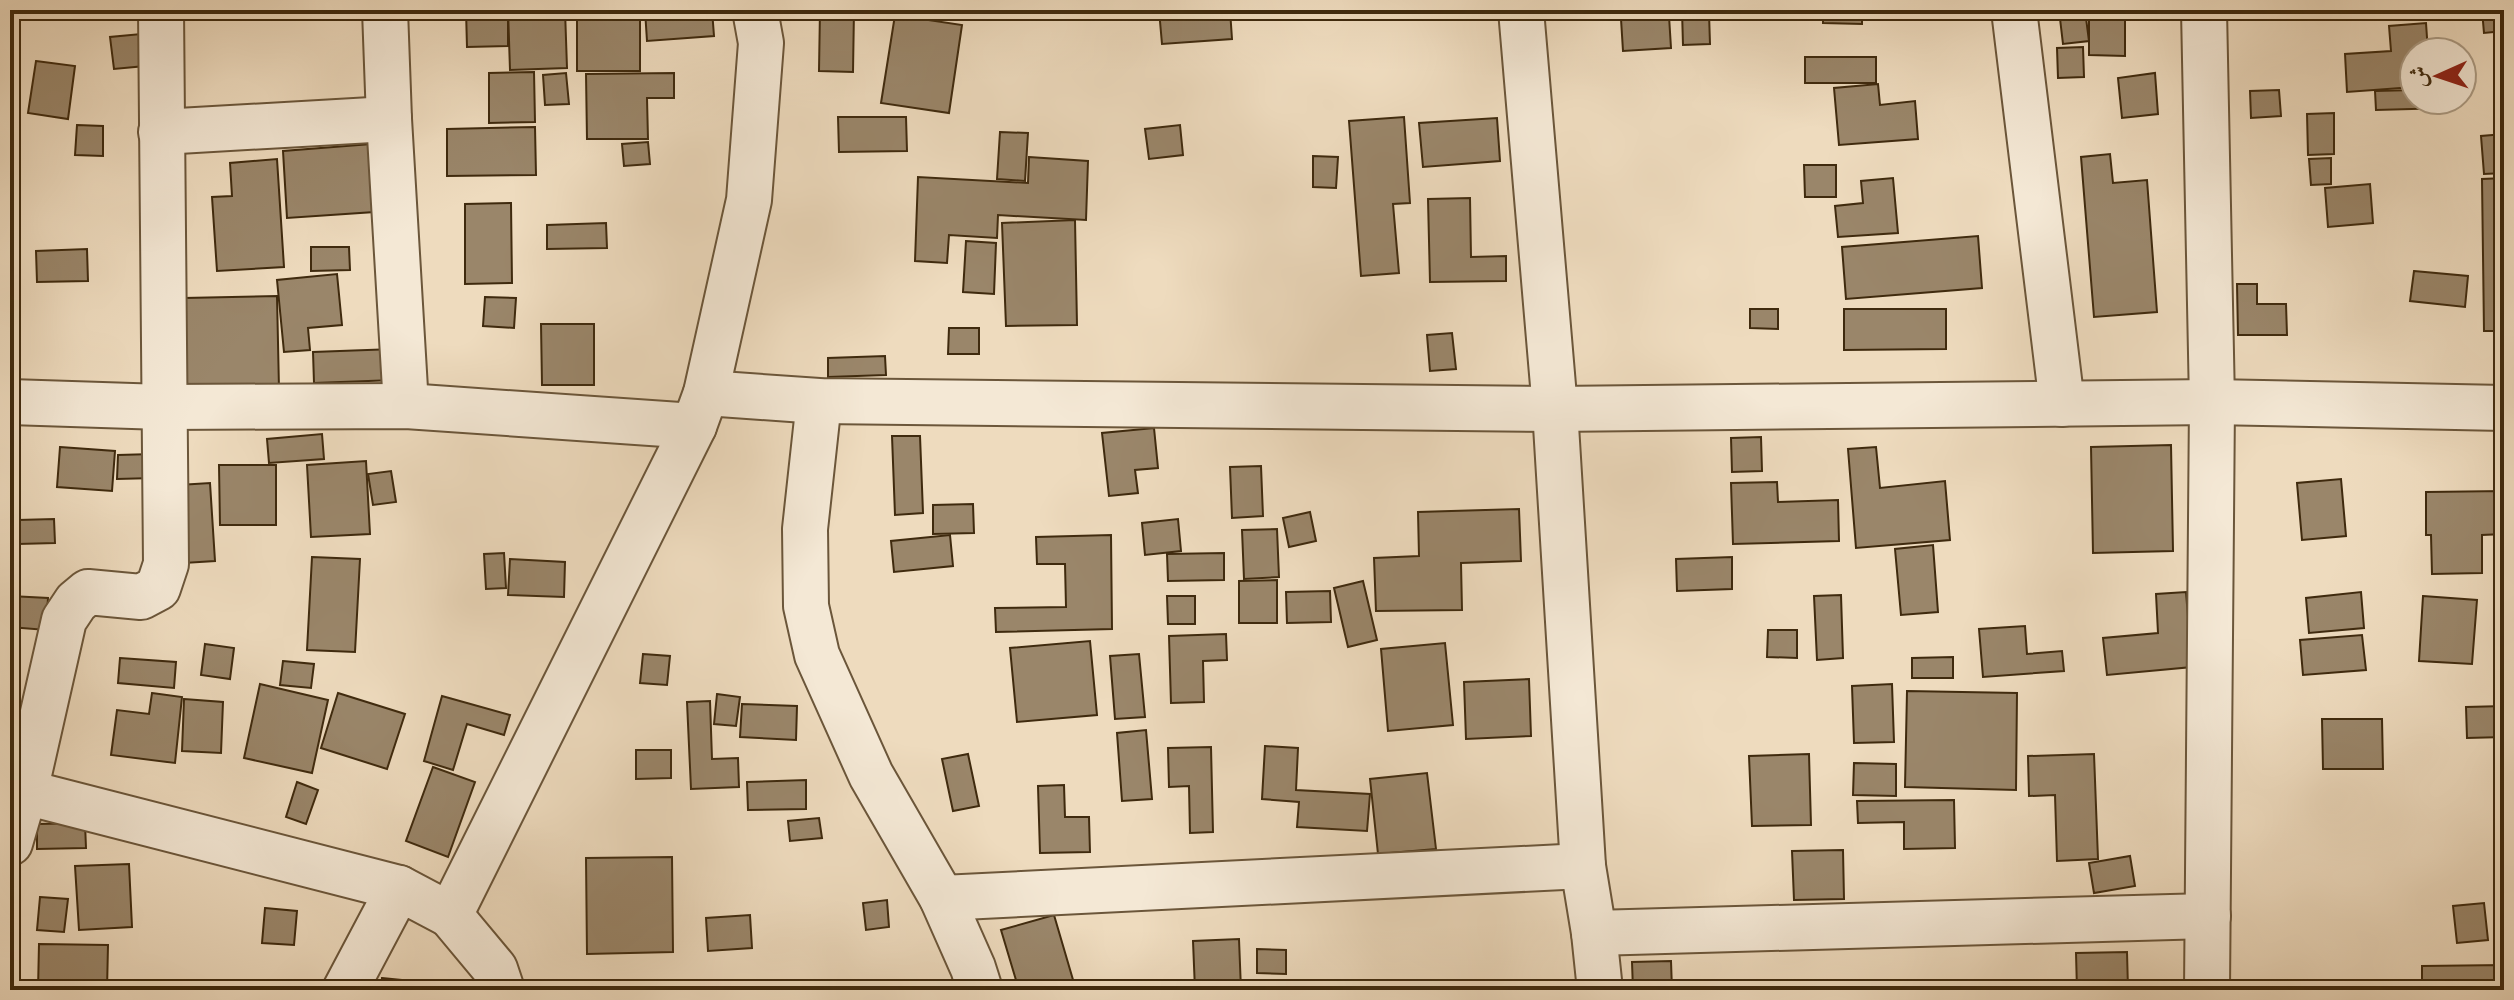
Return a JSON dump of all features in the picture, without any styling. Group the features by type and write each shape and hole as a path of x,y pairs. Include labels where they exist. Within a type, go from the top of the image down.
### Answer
{"street":[{"path":"161,10 166,564 158,588 141,597 88,592 76,602 64,620 15,819 399,888 450,915 495,969 502,990"},
{"path":"385,10 406,406"},
{"path":"450,915 700,409 749,200 761,43 755,10"},
{"path":"1521,10 1555,409 1583,866 1600,990"},
{"path":"2014,10 2062,404"},
{"path":"2204,10 2212,402 2207,990"},
{"path":"161,132 389,119"},
{"path":"819,401 805,529 806,606 817,655 871,775 942,898 980,990"},
{"path":"10,402 163,407 700,409 819,401 1555,409 2212,402 2504,408"},
{"path":"942,898 1583,866"},
{"path":"345,990 399,888"},
{"path":"1594,933 2208,916"}],"building":[{"path":"10,10 63,10 63,14 10,19"},
{"path":"466,10 508,10 508,46 467,47"},
{"path":"508,10 565,10 567,68 510,70"},
{"path":"645,10 712,10 714,36 647,41"},
{"path":"820,10 854,10 853,72 819,71"},
{"path":"1159,10 1230,10 1232,39 1162,44"},
{"path":"1682,10 1735,12 1709,13 1710,44 1683,45"},
{"path":"1823,10 1862,10 1862,24 1823,23"},
{"path":"2059,10 2085,10 2089,41 2063,44"},
{"path":"2482,10 2504,10 2504,31 2484,33"},
{"path":"640,12 640,71 577,71 577,13"},
{"path":"895,15 962,25 949,113 881,103"},
{"path":"1669,16 1671,48 1623,51 1621,19"},
{"path":"2089,16 2125,18 2125,56 2089,55"},
{"path":"2426,23 2427,36 2398,36 2398,88 2347,92 2345,54 2391,51 2389,26"},
{"path":"141,34 145,66 114,69 110,37"},
{"path":"2083,47 2084,77 2058,78 2057,48"},
{"path":"1805,57 1876,57 1876,83 1805,83"},
{"path":"36,61 75,66 68,119 28,113"},
{"path":"534,72 535,122 489,123 489,73"},
{"path":"566,73 569,104 545,105 543,75"},
{"path":"674,73 674,98 647,98 648,139 587,139 586,74"},
{"path":"2155,73 2158,114 2122,118 2118,78"},
{"path":"1878,84 1880,105 1915,101 1918,139 1839,145 1834,88"},
{"path":"2279,90 2281,116 2251,118 2250,91"},
{"path":"2398,90 2398,109 2376,110 2375,91"},
{"path":"2334,113 2334,154 2308,155 2307,114"},
{"path":"838,117 906,117 907,151 839,152"},
{"path":"1404,117 1410,203 1393,204 1399,273 1361,276 1349,121"},
{"path":"1497,118 1500,161 1423,167 1419,123"},
{"path":"77,125 103,126 103,156 75,155"},
{"path":"1180,125 1183,155 1149,159 1145,129"},
{"path":"535,127 536,175 447,176 447,129"},
{"path":"1000,132 1028,133 1025,181 997,179"},
{"path":"2504,134 2504,173 2484,174 2481,136"},
{"path":"648,142 650,164 624,166 622,144"},
{"path":"384,143 389,211 287,218 283,151"},
{"path":"2110,154 2113,183 2147,180 2157,312 2094,317 2081,157"},
{"path":"1313,156 1338,157 1336,188 1313,187"},
{"path":"1029,157 1088,161 1086,220 998,215 997,238 949,235 947,263 915,261 918,177 1028,183"},
{"path":"2331,158 2331,184 2311,185 2309,159"},
{"path":"277,159 284,267 217,271 212,197 232,196 230,163"},
{"path":"1804,165 1836,165 1836,197 1805,197"},
{"path":"1893,178 1898,233 1838,237 1835,206 1863,203 1861,181"},
{"path":"2504,178 2504,331 2484,331 2482,179"},
{"path":"2370,184 2373,223 2328,227 2325,188"},
{"path":"1470,198 1471,257 1506,256 1506,281 1430,282 1428,199"},
{"path":"511,203 512,283 465,284 465,204"},
{"path":"1075,220 1077,325 1006,326 1002,223"},
{"path":"606,223 607,248 547,249 547,225"},
{"path":"1978,236 1982,288 1846,299 1842,247"},
{"path":"966,241 996,243 994,294 963,292"},
{"path":"311,247 349,247 350,270 311,271"},
{"path":"87,249 88,281 37,282 36,251"},
{"path":"2414,271 2468,276 2465,307 2410,301"},
{"path":"337,274 342,325 308,328 310,350 284,352 277,280"},
{"path":"2237,284 2257,284 2257,304 2286,304 2287,335 2238,335"},
{"path":"277,296 279,389 186,391 184,298"},
{"path":"485,297 516,298 514,328 483,326"},
{"path":"1750,309 1778,309 1778,329 1750,328"},
{"path":"1844,309 1946,309 1946,349 1844,350"},
{"path":"541,324 594,324 594,385 542,385"},
{"path":"949,328 979,328 979,354 948,354"},
{"path":"1452,333 1456,369 1430,371 1427,335"},
{"path":"394,349 395,380 314,383 313,352"},
{"path":"885,356 886,375 828,377 828,358"},
{"path":"1154,428 1158,468 1135,470 1138,493 1109,496 1102,433"},
{"path":"322,434 324,459 269,463 267,439"},
{"path":"892,436 920,436 923,513 895,515"},
{"path":"1761,437 1762,471 1732,472 1731,438"},
{"path":"2171,445 2173,551 2093,553 2091,447"},
{"path":"60,447 115,451 112,491 57,487"},
{"path":"1876,447 1880,488 1945,481 1950,540 1856,548 1848,449"},
{"path":"153,454 154,478 117,479 118,455"},
{"path":"366,461 370,534 311,537 307,465"},
{"path":"219,465 276,465 276,525 220,525"},
{"path":"1261,466 1263,516 1232,518 1230,467"},
{"path":"391,471 396,502 373,505 368,474"},
{"path":"2341,479 2346,536 2302,540 2297,483"},
{"path":"1777,482 1778,502 1838,500 1839,541 1733,544 1731,483"},
{"path":"210,483 215,561 184,563 179,485"},
{"path":"2504,491 2504,534 2482,535 2482,573 2432,574 2431,535 2426,535 2426,492"},
{"path":"973,504 974,533 933,534 933,505"},
{"path":"1519,509 1521,561 1461,563 1462,610 1376,611 1374,558 1419,556 1418,512"},
{"path":"1310,512 1316,541 1289,547 1283,518"},
{"path":"54,519 55,543 18,544 18,520"},
{"path":"1178,519 1181,551 1145,555 1142,523"},
{"path":"1277,529 1279,577 1244,579 1242,530"},
{"path":"950,535 953,566 894,572 891,541"},
{"path":"1111,535 1112,629 996,632 995,608 1066,607 1065,564 1037,564 1036,537"},
{"path":"1933,545 1938,612 1901,615 1895,549"},
{"path":"504,553 506,588 486,589 484,554"},
{"path":"1224,553 1224,580 1168,581 1167,554"},
{"path":"312,557 360,559 355,652 307,650"},
{"path":"1732,557 1732,589 1677,591 1676,559"},
{"path":"510,559 565,562 564,597 508,595"},
{"path":"1277,580 1277,623 1239,623 1239,581"},
{"path":"1363,581 1377,640 1348,647 1334,588"},
{"path":"1330,591 1331,622 1287,623 1286,592"},
{"path":"2186,592 2192,667 2107,675 2103,638 2158,633 2156,594"},
{"path":"2361,592 2364,628 2309,633 2306,598"},
{"path":"1841,595 1843,658 1817,660 1814,596"},
{"path":"10,596 48,598 46,630 10,627"},
{"path":"1167,596 1195,596 1195,624 1168,624"},
{"path":"2423,596 2477,600 2472,664 2419,661"},
{"path":"2025,626 2027,654 2062,651 2064,671 1983,677 1979,629"},
{"path":"1768,630 1797,630 1797,658 1767,657"},
{"path":"1226,634 1227,660 1203,661 1204,702 1171,703 1169,636"},
{"path":"2362,635 2366,670 2303,675 2300,640"},
{"path":"1090,641 1097,715 1017,722 1010,648"},
{"path":"1445,643 1453,725 1388,731 1381,649"},
{"path":"205,644 234,648 230,679 201,675"},
{"path":"643,654 670,656 667,685 640,683"},
{"path":"1139,654 1145,717 1115,719 1110,656"},
{"path":"1953,657 1953,678 1912,678 1912,658"},
{"path":"120,658 176,662 174,688 118,683"},
{"path":"283,661 314,664 311,688 280,685"},
{"path":"1529,679 1531,736 1466,739 1464,682"},
{"path":"260,684 328,700 312,773 244,758"},
{"path":"1892,684 1894,742 1854,743 1852,686"},
{"path":"1907,691 2017,693 2016,790 1905,787"},
{"path":"152,693 182,697 175,763 111,755 117,710 149,714"},
{"path":"338,693 405,714 387,769 321,748"},
{"path":"717,694 740,697 736,726 714,724"},
{"path":"442,696 510,715 504,735 467,724 453,770 424,761"},
{"path":"184,699 223,702 221,753 182,751"},
{"path":"710,701 712,759 738,758 739,787 691,789 687,702"},
{"path":"742,704 797,706 796,740 740,737"},
{"path":"2504,706 2504,737 2467,738 2466,707"},
{"path":"2322,719 2382,719 2383,769 2323,769"},
{"path":"10,723 34,725 10,760"},
{"path":"1146,730 1152,799 1122,801 1117,733"},
{"path":"1265,746 1298,748 1296,790 1370,794 1367,831 1297,827 1299,802 1262,799"},
{"path":"1211,747 1213,832 1190,833 1189,786 1169,787 1168,748"},
{"path":"636,750 671,750 671,778 636,779"},
{"path":"968,754 979,806 953,811 942,759"},
{"path":"1809,754 1811,825 1752,826 1749,756"},
{"path":"2094,754 2098,859 2057,861 2055,795 2029,796 2028,756"},
{"path":"1854,763 1896,764 1896,796 1853,795"},
{"path":"433,767 475,782 448,857 406,841"},
{"path":"1427,773 1436,849 1378,854 1370,779"},
{"path":"806,780 806,809 748,810 747,782"},
{"path":"297,782 318,790 306,824 286,817"},
{"path":"1064,785 1065,817 1089,817 1090,852 1040,853 1038,786"},
{"path":"1954,800 1955,848 1904,849 1904,822 1858,823 1857,801"},
{"path":"819,818 822,838 790,841 788,821"},
{"path":"85,823 86,848 37,849 37,824"},
{"path":"1843,850 1844,899 1794,900 1792,851"},
{"path":"2130,856 2135,886 2094,893 2089,863"},
{"path":"672,857 673,952 587,954 586,858"},
{"path":"129,864 132,927 79,930 75,866"},
{"path":"40,897 68,899 64,932 37,930"},
{"path":"887,900 889,927 866,930 863,903"},
{"path":"2484,903 2488,940 2457,943 2453,906"},
{"path":"265,908 297,911 294,945 262,943"},
{"path":"750,915 752,948 708,951 706,918"},
{"path":"1054,915 1076,990 1019,990 1001,930"},
{"path":"1239,939 1241,990 1195,990 1193,941"},
{"path":"39,944 108,945 107,990 38,990"},
{"path":"1257,949 1286,950 1286,974 1257,973"},
{"path":"2127,952 2128,989 2077,990 2076,953"},
{"path":"1671,961 1672,990 1633,990 1632,962"},
{"path":"2504,965 2504,990 2422,990 2422,966"},
{"path":"382,978 431,983 430,990 381,990"}]}
